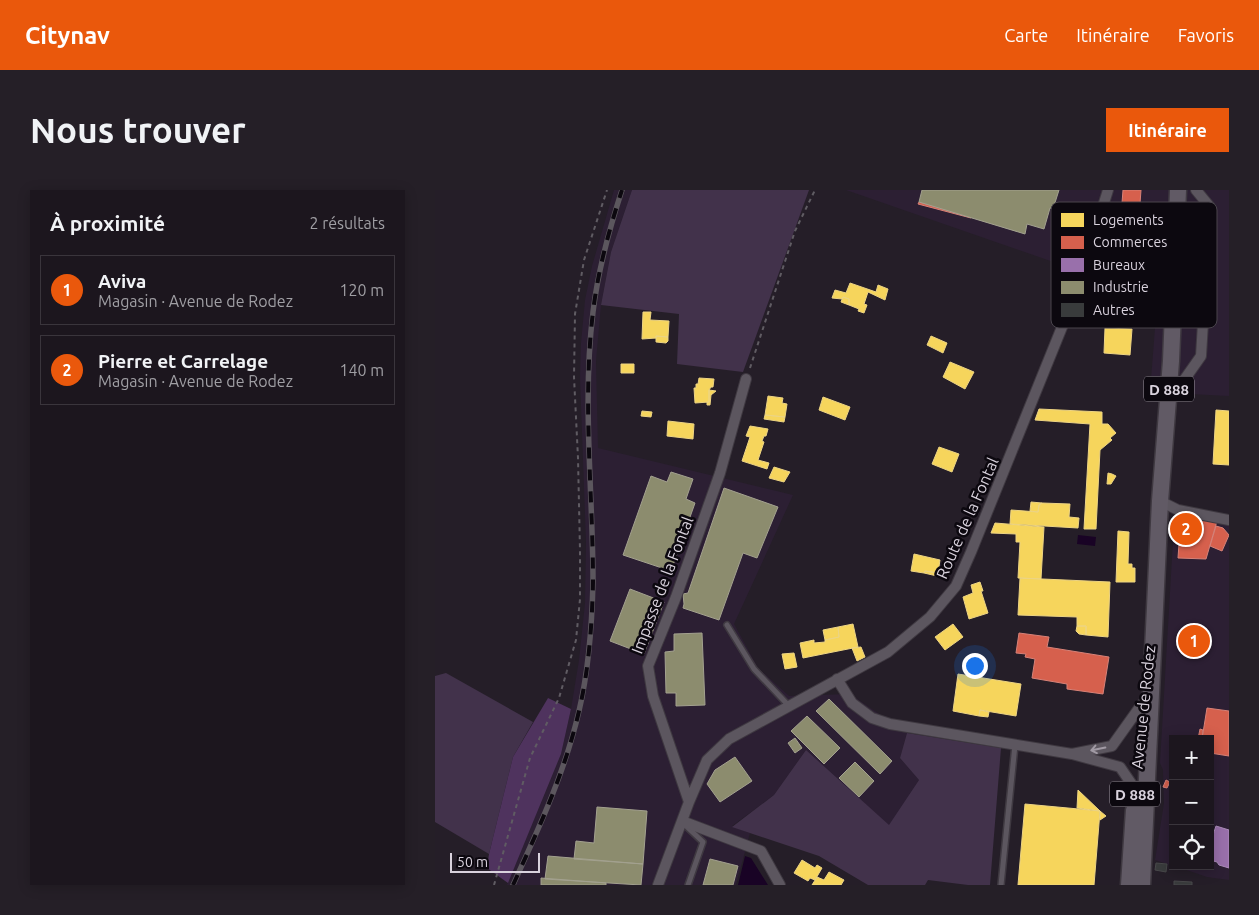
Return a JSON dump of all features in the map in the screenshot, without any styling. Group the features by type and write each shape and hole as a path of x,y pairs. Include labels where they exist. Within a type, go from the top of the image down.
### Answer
{"main road":[{"name":"Avenue de Rodez","path":"1142,885 1155,589 1172,328"},
{"name":"Avenue de Rodez","path":"1129,885 1142,704 1155,589"}],"street":[{"name":"Route de la Fontal","path":"1104,202 1108,190"},
{"path":"1196,190 1206,202"},
{"name":"Route de la Fontal","path":"658,885 681,821 707,760 729,739 888,652 930,617 955,586 979,534 1062,328"},
{"path":"1168,403 1201,356 1203,328"},
{"name":"Impasse de la Fontal","path":"689,802 653,696 648,666 721,473 746,379"},
{"path":"1160,501 1178,510 1229,520"},
{"path":"837,679 852,703 872,718 890,724 1072,754 1120,767 1135,789"},
{"path":"1072,754 1112,746 1142,704"},
{"path":"681,821 761,851 780,885"}],"lane":[{"path":"727,625 754,669 790,706"},
{"path":"1001,885 1015,745"},
{"path":"681,821 703,842 687,885"}],"path":[{"path":"494,885 530,758 559,698 576,640 580,599 580,551 574,377 575,314 584,260 607,190"},
{"path":"746,379 795,231 815,190"}],"shaded area":[{"path":"614,190 632,190 611,252 601,305 596,361 598,448 793,495 734,624 758,668 789,696 850,694 907,733 900,758 919,780 889,826 806,750 774,795 732,826 750,833 736,885 507,885 561,754 579,660 585,603 586,542 580,378 581,343 585,300 592,266"},
{"path":"632,190 809,190 743,372 677,364 679,314 601,305 611,252"},
{"path":"846,190 1229,190 1229,396 1150,392 1155,328 1217,328 1217,202 1051,202 1051,261"},
{"path":"1175,507 1229,522 1229,880 1207,877 1187,870 1214,870 1214,735 1169,735 1169,865 1155,860 1164,803 1163,770 1160,763"},
{"path":"1078,535 1096,537 1095,546 1077,544"},
{"path":"446,673 533,722 513,757 489,854 435,822 435,676"},
{"path":"548,698 571,709 561,754 508,883 487,868 489,854 513,757"},
{"path":"907,733 1001,748 990,885 968,885 928,880 925,885 868,885 819,856 732,827 774,795 806,750 889,825 919,780 900,758"},
{"path":"745,856 751,858 768,885 738,885"}],"building: Logements":[{"path":"850,283 876,292 878,285 888,289 885,300 868,292 864,304 867,305 864,313 849,305 849,299 843,297 842,299 832,298 835,290 846,293"},
{"path":"843,297 849,299 849,305 841,302"},
{"path":"643,312 651,312 650,320 669,321 668,337 656,336 656,338 642,339"},
{"path":"1105,328 1132,329 1130,355 1104,353"},
{"path":"656,336 668,337 668,341 666,343 656,342"},
{"path":"931,336 947,343 943,353 927,345"},
{"path":"950,362 974,372 965,389 943,377"},
{"path":"621,364 634,364 634,373 621,373"},
{"path":"699,378 714,379 713,387 709,390 709,402 695,403 694,388 698,384"},
{"path":"709,390 716,391 711,395 710,405 707,405 707,402 709,402"},
{"path":"768,396 783,398 782,403 787,404 785,417 765,415"},
{"path":"823,397 850,407 845,420 819,410"},
{"path":"1039,409 1102,412 1102,424 1108,424 1116,433 1110,438 1112,440 1100,450 1096,529 1084,529 1090,424 1035,420"},
{"path":"1216,410 1229,411 1229,465 1213,464"},
{"path":"642,411 652,412 651,417 641,416"},
{"path":"765,415 785,417 784,422 764,419"},
{"path":"668,421 694,424 693,439 667,436"},
{"path":"750,426 768,429 762,441 764,442 758,460 769,463 767,469 742,461 750,437 746,436"},
{"path":"939,447 959,454 952,472 932,464"},
{"path":"774,467 790,472 784,482 769,478"},
{"path":"1108,473 1116,476 1111,484 1107,484"},
{"path":"1031,502 1042,503 1039,505 1038,512 1030,511"},
{"path":"1042,503 1070,504 1069,517 1079,518 1078,528 1010,524 1011,510 1038,512 1039,505"},
{"path":"995,523 1044,527 1041,579 1018,578 1020,542 1016,542 1016,534 991,533"},
{"path":"1118,531 1129,532 1128,564 1132,564 1132,568 1135,568 1135,582 1116,582"},
{"path":"914,554 940,560 938,573 911,571"},
{"path":"925,571 938,573 937,576 924,573"},
{"path":"1020,578 1110,582 1108,637 1086,635 1086,626 1077,626 1077,617 1018,615"},
{"path":"980,582 988,613 969,619 963,597 973,593 971,585"},
{"path":"853,624 858,647 803,658 800,643 814,640 814,643 825,642 825,640 839,637 838,627"},
{"path":"953,624 963,637 945,650 935,637"},
{"path":"1077,626 1086,626 1086,635 1079,634 1076,631"},
{"path":"838,627 839,637 825,640 823,630"},
{"path":"861,647 865,657 857,661 852,648"},
{"path":"794,653 797,667 785,669 782,654"},
{"path":"958,674 1021,684 1016,716 980,710 979,716 953,711"},
{"path":"980,710 989,712 988,717 979,716"},
{"path":"1078,790 1100,811 1077,808"},
{"path":"1025,804 1100,811 1094,885 1018,885"},
{"path":"1100,811 1106,816 1100,820"},
{"path":"802,860 815,868 817,865 822,868 815,880 810,878 808,881 794,873"},
{"path":"829,872 844,880 841,885 812,885 817,877 824,880"}],"building: Commerces":[{"path":"1123,190 1141,190 1140,202 1122,202"},
{"path":"919,202 971,216 971,218 918,204"},
{"path":"1181,515 1217,521 1206,559 1178,558"},
{"path":"1216,526 1223,528 1229,535 1222,551 1210,546"},
{"path":"1019,633 1049,637 1047,647 1109,657 1103,694 1067,689 1067,684 1032,678 1035,659 1025,657 1026,654 1016,653"},
{"path":"1207,708 1229,711 1229,756 1214,754 1214,735 1203,735"},
{"path":"1200,729 1203,730 1202,735 1199,735"},
{"path":"1166,780 1169,782 1167,788 1163,787"}],"building: Bureaux":[{"path":"1216,826 1229,830 1229,868 1214,861 1214,832"}],"building: Industrie":[{"path":"922,190 1059,190 1055,202 1051,202 1051,208 1044,229 1027,224 1025,234 919,202"},
{"path":"671,472 693,479 686,499 695,503 671,571 623,555 651,476 667,482"},
{"path":"724,488 778,507 757,558 743,553 719,620 683,608 683,594 688,593"},
{"path":"630,589 664,602 644,654 610,641"},
{"path":"702,633 705,705 676,706 676,693 666,693 665,652 674,651 674,634"},
{"path":"829,699 892,761 880,774 816,711"},
{"path":"807,716 840,748 824,764 791,731"},
{"path":"795,738 802,748 795,753 788,743"},
{"path":"735,757 752,781 720,802 707,784 715,770"},
{"path":"855,762 874,781 859,797 839,778"},
{"path":"597,807 647,811 643,864 574,859 576,841 594,843"},
{"path":"548,856 643,864 641,885 545,879"},
{"path":"710,859 738,866 733,885 703,885"},
{"path":"541,878 606,883 606,885 541,885"}],"building: Autres":[{"path":"1156,863 1167,864 1166,872 1155,870"},
{"path":"1174,881 1192,882 1192,885 1174,885"}],"railway":[{"path":"513,885 559,778 579,711 588,663 593,582 588,413 590,345 595,296 601,265 622,190"}],"place":[{"name":"Pierre et Carrelage","path":"1186,529"},
{"name":"Aviva","path":"1194,641"}]}
